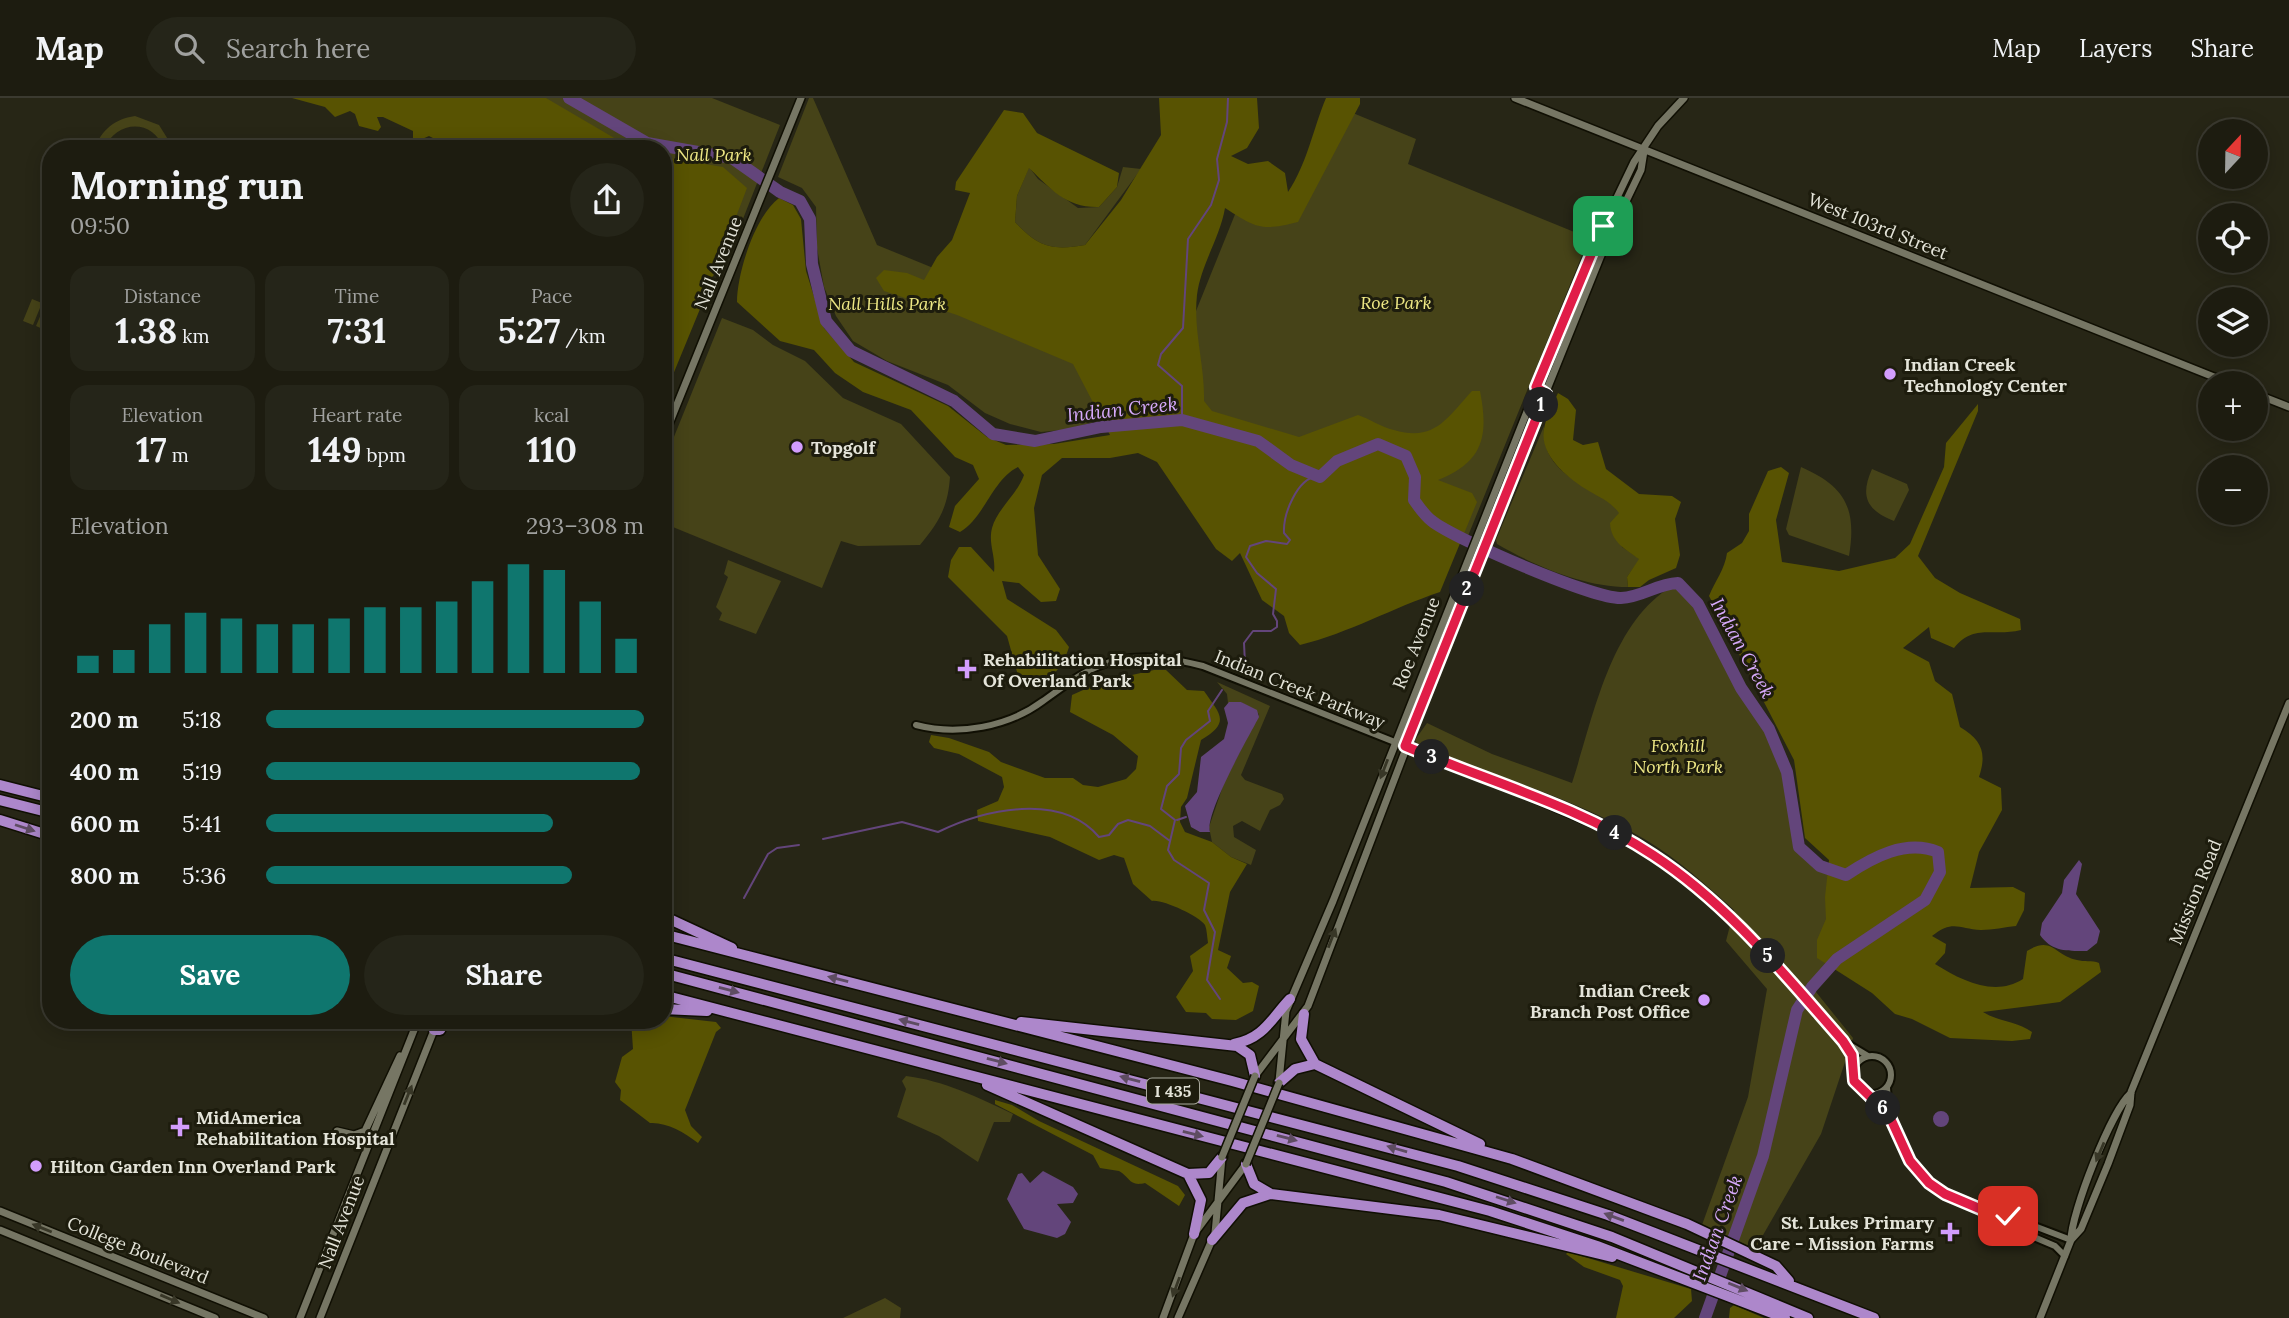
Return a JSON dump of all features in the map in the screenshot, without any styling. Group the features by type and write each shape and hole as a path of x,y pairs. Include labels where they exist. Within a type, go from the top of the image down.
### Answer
{"highway":[{"path":"0,785 42,795"},
{"path":"0,800 42,811"},
{"path":"0,820 42,833"},
{"path":"672,920 755,958"},
{"path":"672,936 1512,1159 1687,1224 1776,1266 1792,1284"},
{"name":"I 435","path":"672,960 1384,1145 1517,1185 1678,1241 1874,1318"},
{"name":"I 435","path":"672,975 1399,1168 1554,1216 1671,1260 1758,1301 1808,1318"},
{"path":"672,997 1490,1211 1597,1245 1667,1272"},
{"path":"1230,1045 1246,1042 1265,1031 1290,999"},
{"path":"672,1009 729,1012"},
{"path":"1304,1014 1301,1039 1315,1064 1512,1159"},
{"path":"999,1021 1230,1045 1242,1048 1250,1055 1255,1076"},
{"path":"1279,1083 1295,1069 1315,1064"},
{"path":"961,1073 1188,1174 1209,1173 1222,1157"},
{"path":"1246,1164 1254,1184 1270,1194 1439,1215 1542,1238 1667,1272 1758,1301 1785,1318"},
{"path":"1188,1174 1201,1200 1194,1234"},
{"path":"1212,1240 1243,1203 1270,1194"}],"main road":[{"name":"Nall Avenue","path":"672,417 801,98"},
{"name":"West 103rd Street","path":"1515,98 2198,371"},
{"name":"Roe Avenue","path":"1163,1318 1194,1234 1246,1164 1279,1083 1290,999 1328,913 1462,568 1594,245 1634,162 1645,150 1658,126 1684,98"},
{"name":"Roe Avenue","path":"1178,1318 1212,1240 1219,1200 1222,1157 1255,1076 1304,1014 1473,573 1606,243 1642,170 1645,150"},
{"path":"1536,387 1546,394"},
{"path":"2268,399 2289,407"},
{"name":"Mission Road","path":"2071,1240 2081,1229 2108,1164 2130,1105 2131,1092 2289,703"},
{"name":"Nall Avenue","path":"300,1318 415,1029"},
{"name":"Nall Avenue","path":"320,1318 434,1029"},
{"path":"337,1131 354,1135 365,1131 391,1069 410,1041"},
{"name":"Mission Road","path":"2040,1318 2071,1240 2071,1226 2094,1164 2121,1101 2131,1092"},
{"name":"College Boulevard","path":"0,1211 264,1318"},
{"name":"College Boulevard","path":"0,1230 215,1318"}],"street":[{"name":"Indian Creek Parkway","path":"916,724 948,730 1001,722 1041,703 1088,671 1117,660 1147,657 1176,659 1203,666 1623,837 1676,871 1752,938 1843,1041 1852,1055 1854,1068"},
{"name":"Indian Creek Parkway","path":"1843,1041 1868,1056"},
{"path":"1889,1115 1854,1081 1854,1068 1868,1056 1876,1056 1887,1063 1892,1075 1887,1088 1889,1115 1910,1161 1922,1177 1945,1194 2055,1246 2065,1256"},
{"path":"1868,1094 1887,1088"},
{"path":"1996,1216 2008,1216 2071,1240"}],"green space":[{"name":"Nall Park","path":"421,98 712,98 780,125 739,229 672,202 672,140 522,140"},
{"name":"Nall Hills Park","path":"809,98 813,98 877,245 948,274 1078,361 1107,417 1072,429 1041,432 1010,424 985,413 948,385 887,361 853,341 836,316 824,287 817,248 816,207 802,188 778,177"},
{"name":"Roe Park","path":"1348,111 1416,139 1408,164 1589,238 1468,536 1440,515 1330,454 1161,406 1171,373 1240,202 1291,223"},
{"path":"135,116 159,125 168,140 160,140 152,132 134,126 117,132 109,140 99,140 110,126"},
{"path":"1029,167 1038,179 1078,208 1099,207 1117,187 1123,167 1141,169 1085,245 1054,247 1031,237 1015,222 1017,196"},
{"path":"32,299 42,303 33,325 23,321"},
{"path":"42,312 42,329 36,326"},
{"name":"Topgolf","path":"722,318 753,330 773,345 805,361 843,398 901,424 950,477 947,497 941,514 920,545 858,546 841,541 822,588 672,527 672,442"},
{"path":"1544,426 1546,445 1563,472 1603,497 1620,514 1622,547 1640,559 1627,577 1628,587 1594,583 1560,574 1497,544 1496,540"},
{"path":"1801,467 1828,482 1844,501 1851,525 1849,556 1789,535 1786,529"},
{"path":"1872,469 1907,484 1909,490 1894,521 1877,512 1868,501 1866,487"},
{"path":"728,560 781,581 756,634 719,620 722,613 716,607 728,577 724,574"},
{"name":"Foxhill North Park","path":"1678,583 1698,604 1741,688 1769,729 1787,772 1799,847 1820,866 1846,875 1837,959 1812,987 1853,1038 1821,1134 1755,1249 1702,1225 1748,1097 1767,989 1726,941 1734,910 1669,855 1619,825 1534,789 1419,747 1415,740 1427,723 1492,754 1572,783 1598,699 1621,644 1636,619 1655,599"},
{"path":"1217,682 1270,706 1241,775 1245,780 1282,794 1284,799 1280,805 1270,810 1260,831 1242,821 1233,826 1234,837 1256,850 1251,865 1231,857 1212,842 1209,827 1224,783 1259,714 1241,702 1228,703 1227,694"},
{"path":"906,1076 961,1090 1013,1114 1010,1122 994,1122 978,1162 939,1136 897,1117 906,1089 902,1081"},
{"path":"885,1298 901,1308 900,1318 843,1318"}],"shaded area":[{"path":"292,98 546,98 618,140 437,140 429,136 413,140 413,131 383,117 377,117 381,127 378,131 359,126 355,114 350,111 335,117 325,107"},
{"path":"1159,98 1257,98 1259,128 1247,148 1231,156 1248,164 1268,161 1285,173 1288,192 1305,158 1326,98 1360,98 1360,104 1298,222 1275,227 1258,226 1225,208 1197,295 1204,401 1212,411 1299,437 1358,415 1389,429 1420,433 1439,425 1472,391 1480,391 1484,422 1479,446 1465,465 1438,480 1472,493 1477,502 1440,592 1336,634 1300,645 1289,633 1284,616 1262,600 1240,553 1232,561 1216,549 1157,462 1138,453 1110,458 1062,458 1042,475 1034,508 1038,555 1060,589 1056,601 1041,602 1019,583 1002,581 1007,599 1056,630 1069,647 1055,673 1037,686 1029,688 1019,679 1007,636 948,577 951,560 959,547 971,547 994,572 992,528 1024,475 1018,467 1009,473 976,517 960,532 949,527 955,506 979,479 973,465 955,457 911,410 863,392 835,373 814,350 780,341 737,302 740,276 755,231 770,206 779,198 793,205 801,219 806,271 824,328 854,362 948,406 987,437 1006,445 1054,444 1110,435 1073,364 957,315 884,291 876,278 884,270 907,273 924,280 937,257 952,240 970,193 955,190 956,182 1004,110 1023,113 1037,133 1119,173 1117,187 1099,207 1068,201 1029,168 1017,196 1015,222 1031,237 1046,245 1085,245 1121,200 1161,135"},
{"path":"672,158 723,167 747,188 714,275 705,284 700,309 672,377"},
{"path":"1558,393 1568,399 1576,410 1573,440 1583,445 1598,442 1606,469 1639,494 1672,496 1681,502 1675,519 1680,555 1676,568 1640,587 1628,587 1627,577 1639,559 1613,535 1610,523 1619,513 1557,466 1546,448 1545,424"},
{"path":"1978,404 1978,411 1918,556 1935,578 1960,593 2020,619 2021,630 1977,633 1961,640 1954,648 1931,638 1929,627 1903,648 1929,662 1935,681 1952,694 1960,727 1978,742 1981,748 1979,777 2001,788 2002,810 1979,852 1970,888 2013,887 2025,893 2024,910 2016,926 1981,930 1951,926 1939,931 1932,936 1946,944 1945,953 1935,964 1967,981 2001,987 2023,979 2027,951 2048,945 2069,958 2099,963 2101,972 2060,1002 1983,1012 2032,1032 2030,1039 2012,1041 1950,1038 1912,1019 1895,1014 1872,993 1817,958 1817,940 1826,919 1825,897 1829,860 1805,838 1794,760 1709,596 1727,553 1742,543 1749,531 1749,514 1768,471 1781,467 1789,473 1776,520 1782,562 1839,571 1895,558 1910,544 1944,467 1946,443"},
{"path":"1154,670 1166,670 1187,690 1204,691 1220,717 1217,728 1201,740 1187,798 1181,807 1180,822 1185,832 1212,842 1231,857 1247,864 1230,892 1218,950 1231,956 1227,968 1243,983 1252,982 1259,986 1253,1011 1236,1020 1212,1019 1206,1013 1186,1012 1176,997 1193,971 1190,956 1208,943 1206,927 1201,921 1172,905 1152,901 1133,884 1124,858 1114,855 1099,860 1050,837 978,821 977,810 998,801 1004,787 1002,777 959,754 934,748 929,742 931,735 949,738 989,752 1001,762 1045,778 1073,778 1083,785 1098,787 1126,779 1136,769 1138,756 1113,735 1070,712 1072,695 1101,682"},
{"path":"1229,702 1241,702 1257,710 1259,717 1220,793 1210,823 1210,832 1200,832 1191,827 1185,806 1197,792 1201,757 1224,739 1228,723 1224,708"},
{"path":"2079,860 2082,864 2076,894 2100,931 2097,943 2087,951 2055,948 2040,935 2042,923 2062,893 2064,880"},
{"path":"672,1017 716,1022 721,1028 716,1032 685,1110 691,1126 702,1137 698,1143 675,1128 650,1123 620,1100 621,1090 615,1082 622,1057 633,1049 632,1029 672,1029"},
{"path":"995,1100 1012,1105 1039,1121 1178,1186 1185,1195 1179,1206 1145,1183 1136,1184 1119,1171 1100,1168 1093,1155 995,1104"},
{"path":"1938,1111 1944,1111 1949,1119 1947,1125 1938,1127 1933,1122 1933,1116"},
{"path":"1043,1171 1073,1187 1078,1194 1073,1203 1057,1204 1071,1222 1065,1234 1057,1238 1024,1229 1007,1199 1018,1174 1022,1173 1030,1183"},
{"path":"1568,1252 1691,1289 1692,1301 1674,1318 1616,1318 1623,1286 1620,1280 1584,1267 1566,1254"},
{"path":"1734,1305 1764,1318 1729,1318 1730,1308"}],"waterway":[{"name":"Indian Creek","path":"569,98 642,140"},
{"path":"1182,420 1182,386 1158,365 1161,354 1183,328 1188,239 1211,205 1219,180 1217,159 1227,122 1228,98"},
{"name":"Indian Creek","path":"672,147 732,158 780,192 800,201 810,219 812,264 826,321 851,351 954,401 993,434 1035,441 1101,427 1182,420 1258,441 1291,465 1320,477 1337,461 1378,444 1406,456 1415,477 1414,500 1429,519 1495,554 1606,596 1629,597 1678,583 1698,604 1741,688 1769,729 1787,772 1799,847 1820,866 1846,875 1890,852 1914,848 1938,852 1940,872 1925,900 1837,959 1812,987 1797,1010 1763,1156 1705,1318"},
{"path":"1245,664 1244,643 1253,631 1271,631 1277,627 1273,614 1276,589 1257,573 1246,557 1250,546 1266,541 1287,544 1290,540 1284,533 1284,525 1289,507 1303,484 1317,476"},
{"path":"1220,999 1207,980 1215,932 1204,910 1209,883 1174,860 1168,850 1175,820 1161,809 1167,786 1179,774 1181,748 1186,740 1210,721 1208,711 1222,690"},
{"path":"823,839 902,822 938,832 978,817 1022,809 1064,814 1083,823 1099,837 1109,835 1118,824 1128,820 1150,826 1170,841"},
{"path":"1177,820 1186,817"},
{"path":"744,898 768,854 777,848 799,845"}],"place":[{"name":"Indian Creek Technology Center","path":"1890,374"},
{"name":"Topgolf","path":"797,447"},
{"name":"Rehabilitation Hospital Of Overland Park","path":"967,669"},
{"name":"Indian Creek Branch Post Office","path":"1704,1000"},
{"name":"MidAmerica Rehabilitation Hospital","path":"180,1127"},
{"name":"Hilton Garden Inn Overland Park","path":"36,1166"},
{"name":"St. Lukes Primary Care - Mission Farms","path":"1950,1232"}],"route":[{"path":"1603,226 1536,387 1546,394 1405,746 1605,828 1676,871 1737,922 1843,1041 1852,1055 1857,1087 1879,1102 1889,1115 1915,1170 1945,1194 1996,1216 2008,1216"}]}
